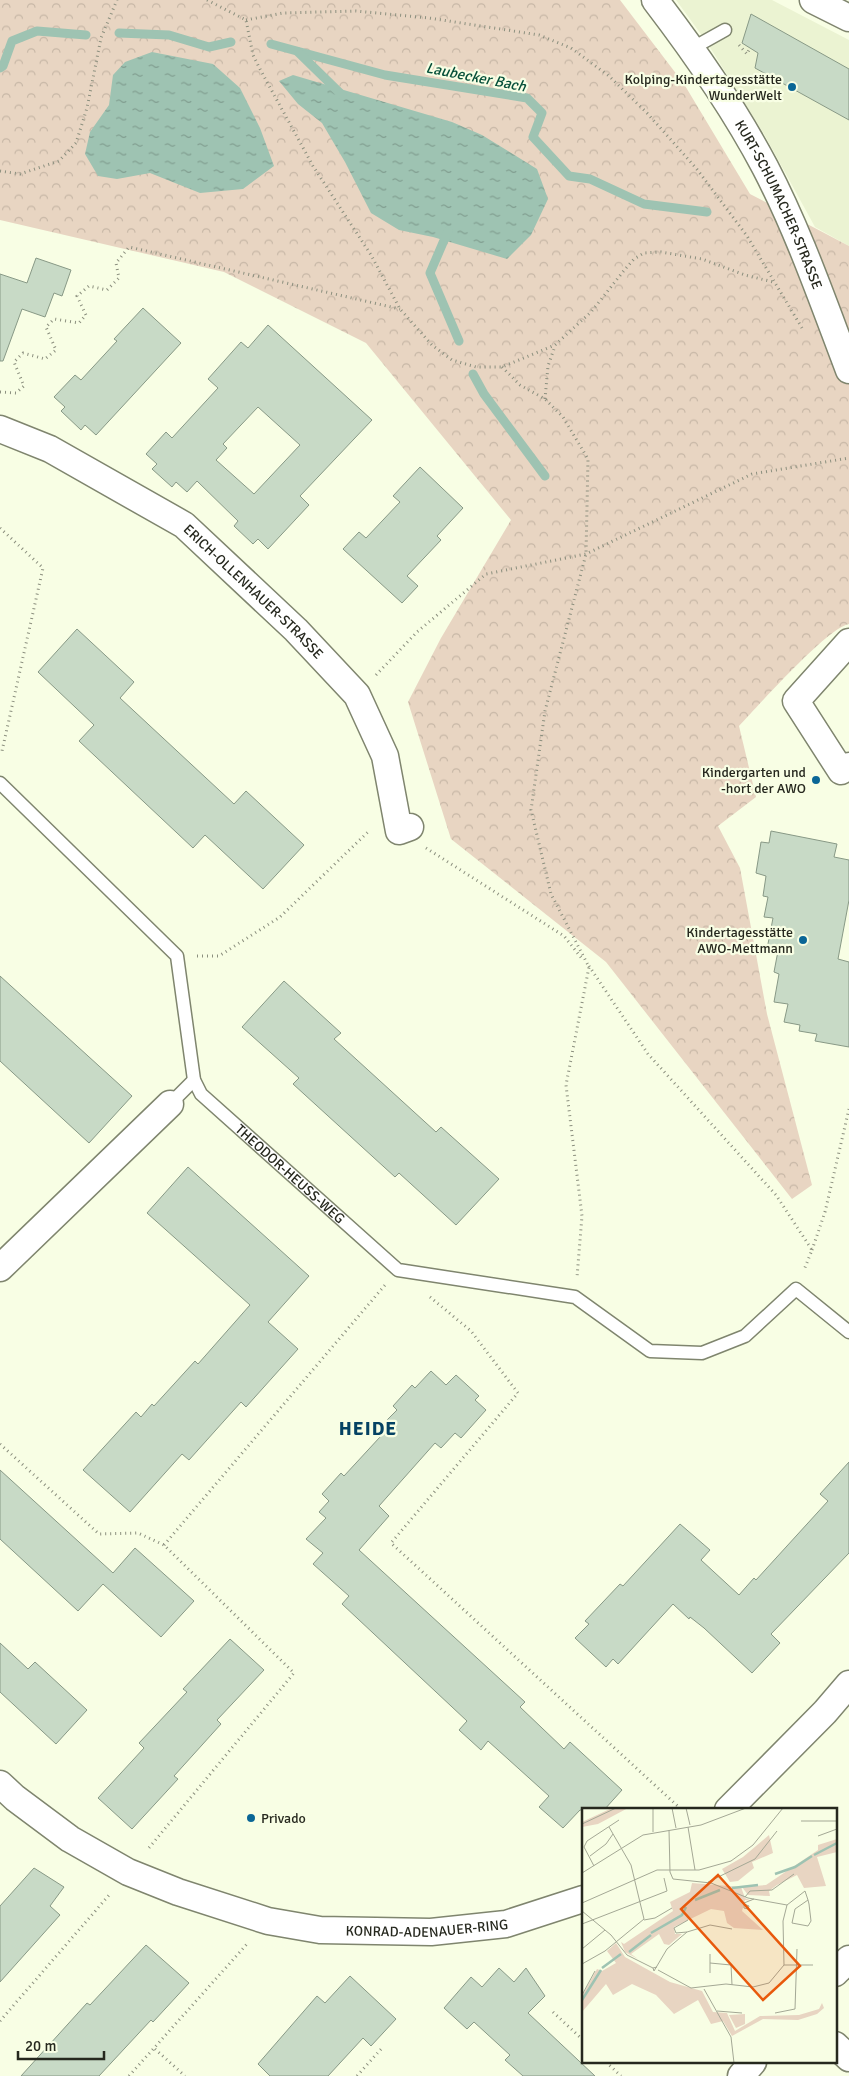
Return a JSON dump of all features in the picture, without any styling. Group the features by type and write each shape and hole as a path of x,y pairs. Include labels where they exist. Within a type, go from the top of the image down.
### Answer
{"street":[{"name":"KURT-SCHUMACHER-STRASSE","path":"655,0 719,91 765,167 796,234 849,370"},
{"path":"813,0 849,18"},
{"name":"ERICH-OLLENHAUER-STRASSE","path":"0,429 50,449 184,525 296,630 356,695 385,756 405,829"},
{"path":"845,656 796,701 841,771 849,766"},
{"path":"0,1268 170,1104"},
{"path":"730,1808 825,1712 849,1684"},
{"name":"KONRAD-ADENAUER-RING","path":"0,1784 70,1838 128,1872 178,1892 268,1921 320,1930 431,1932 506,1924 582,1899"},
{"path":"836,1972 849,1959"},
{"path":"836,2046 849,2058"},
{"path":"741,2076 751,2064"}],"lane":[{"path":"690,49 725,30"},
{"path":"0,783 177,956"},
{"name":"THEODOR-HEUSS-WEG","path":"177,956 194,1080 201,1094 398,1270"},
{"path":"170,1104 194,1080"},
{"path":"398,1270 575,1297 650,1351 702,1353 745,1336 796,1289 849,1332"}],"path":[{"path":"0,171 20,174 59,161 76,143 87,108 100,38 117,0"},
{"path":"207,0 246,20 283,12 356,10 430,18 539,35 571,48 609,76 647,113 696,168 748,236 773,282 805,332"},
{"path":"246,20 253,54 313,166 371,255 400,309 432,346 452,360 476,367 502,368 555,345 591,312 630,263 644,253 661,252 702,259 745,275 773,282"},
{"path":"0,392 16,393 24,386 14,362 23,353 45,359 56,350 46,327 54,319 78,323 86,315 77,296 89,286 107,290 119,278 116,263 129,248 400,309"},
{"path":"544,399 548,366 555,345"},
{"path":"502,368 520,384 544,399 563,417 588,459 586,554 545,711 531,810 551,894 589,966 566,1085 582,1216 575,1297"},
{"path":"356,695 417,632 486,574 586,554 752,474 849,458"},
{"path":"0,528 44,568 2,751 0,750"},
{"path":"177,956 218,956 280,917 375,826 405,829 564,936 589,966 648,1054 776,1196 812,1250"},
{"path":"796,1289 825,1212 849,1109"},
{"path":"164,1545 398,1270 471,1331 518,1393 391,1543 680,1808"},
{"path":"0,1444 99,1534 138,1533 164,1545 294,1673 128,1872 0,2021"},
{"path":"129,2076 268,1921"},
{"path":"553,2012 582,2039"},
{"path":"357,2076 382,2048"},
{"path":"155,2049 185,2076"},
{"path":"608,2064 620,2076"}],"shaded area":[{"name":"Kolping-Kindertagesstätte WunderWelt","path":"676,0 772,0 849,40 849,246 815,227 764,134 706,41"}],"green space":[{"path":"0,0 620,0 684,84 750,194 849,246 849,624 839,628 825,639 776,686 739,726 756,797 718,826 740,868 767,1014 812,1185 792,1199 606,962 451,839 408,702 441,638 511,520 366,343 224,272 0,220"}],"water":[{"path":"152,52 213,64 240,88 260,128 274,166 243,189 200,193 150,173 117,179 98,176 85,154 90,132 109,105 113,75 125,62"},
{"path":"293,75 452,122 482,135 537,169 548,199 531,235 507,259 433,237 399,230 371,213 345,162 322,123 298,104 279,81"}],"building":[{"path":"751,14 849,69 849,120 755,68 758,53 742,43"},
{"path":"36,258 71,270 62,296 54,293 45,317 22,309 3,361 0,361 0,274 27,283"},
{"path":"143,308 181,343 96,435 85,425 81,430 61,411 65,407 54,397 75,375 81,380 117,341 114,339"},
{"path":"268,325 372,420 300,496 309,505 268,549 258,539 253,544 234,526 238,521 197,481 187,492 176,482 172,487 152,469 157,464 146,454 166,432 172,438 218,388 208,379 241,342 248,348","holes":["258,407 300,445 254,494 216,460 227,448 223,444"]},
{"path":"420,467 463,508 437,536 441,540 407,576 418,586 402,603 343,549 359,532 366,538 400,502 393,496"},
{"path":"77,629 134,682 120,698 234,804 246,791 304,845 263,889 205,835 193,848 79,741 94,725 38,672"},
{"name":"Kindertagesstätte AWO-Mettmann","path":"771,831 837,844 834,857 849,860 849,900 838,959 849,962 849,1047 815,1041 817,1034 799,1031 800,1025 784,1022 788,1004 774,1002 779,974 774,972 778,951 767,949 773,918 764,917 768,897 763,896 766,876 756,873 761,842 769,843"},
{"path":"0,976 132,1096 89,1143 0,1061"},
{"path":"284,981 341,1033 334,1039 436,1132 441,1127 499,1179 456,1225 399,1173 395,1177 293,1084 299,1078 242,1027"},
{"path":"188,1167 309,1276 268,1322 298,1349 246,1407 241,1402 189,1460 182,1454 130,1512 83,1470 136,1412 141,1417 152,1404 154,1406 195,1361 198,1364 250,1305 147,1213"},
{"path":"431,1371 446,1385 456,1375 479,1396 475,1400 486,1410 461,1438 455,1433 441,1448 435,1443 379,1506 389,1516 359,1550 525,1702 520,1707 564,1749 570,1742 622,1790 606,1808 582,1808 563,1828 539,1807 549,1796 488,1741 481,1750 459,1730 467,1721 342,1604 349,1596 313,1564 323,1553 306,1539 326,1518 319,1512 329,1501 322,1494 341,1473 344,1476 392,1424 387,1420 397,1410 393,1406 412,1385 415,1388"},
{"path":"849,1462 849,1553 771,1634 780,1643 752,1673 704,1628 690,1617 689,1619 673,1604 618,1664 613,1659 606,1667 575,1638 589,1624 585,1621 620,1584 623,1586 680,1524 710,1550 701,1560 739,1595 754,1578 756,1580 828,1501 820,1494"},
{"path":"0,1470 113,1573 135,1548 194,1601 161,1637 103,1584 78,1611 0,1539"},
{"path":"230,1639 264,1670 217,1720 221,1724 174,1776 178,1779 132,1829 98,1798 144,1748 139,1743 187,1692 183,1689"},
{"path":"0,1643 28,1669 35,1662 87,1710 56,1744 0,1692"},
{"path":"34,1868 64,1887 50,1906 60,1915 0,1982 0,1906"},
{"path":"146,1945 189,1983 153,2022 151,2020 99,2076 21,2076 87,2003 90,2005"},
{"path":"499,1968 514,1982 526,1968 545,1996 528,2013 595,2076 523,2076 505,2060 510,2055 474,2022 467,2029 444,2008 471,1977 482,1987"},
{"path":"350,1976 396,2019 371,2046 363,2038 328,2076 270,2076 258,2064 317,1996 325,2003"}],"waterway":[{"name":"Laubecker Bach","path":"0,68 3,66 12,41 37,31 86,35"},
{"name":"Laubecker Bach","path":"119,33 169,35 209,47 231,42"},
{"name":"Laubecker Bach","path":"271,44 385,75 527,98 542,113 533,137 569,176 590,179 644,204 707,212"},
{"path":"298,52 342,95"},
{"path":"448,231 430,273 459,341"},
{"path":"473,374 484,394 545,476"}],"place":[{"name":"Kolping-Kindertagesstätte WunderWelt","path":"792,87"},
{"name":"Kindergarten und -hort der AWO","path":"816,780"},
{"name":"Kindertagesstätte AWO-Mettmann","path":"803,940"},
{"name":"Privado","path":"251,1818"}],"district":[{"name":"HEIDE","path":"368,1429"}]}
